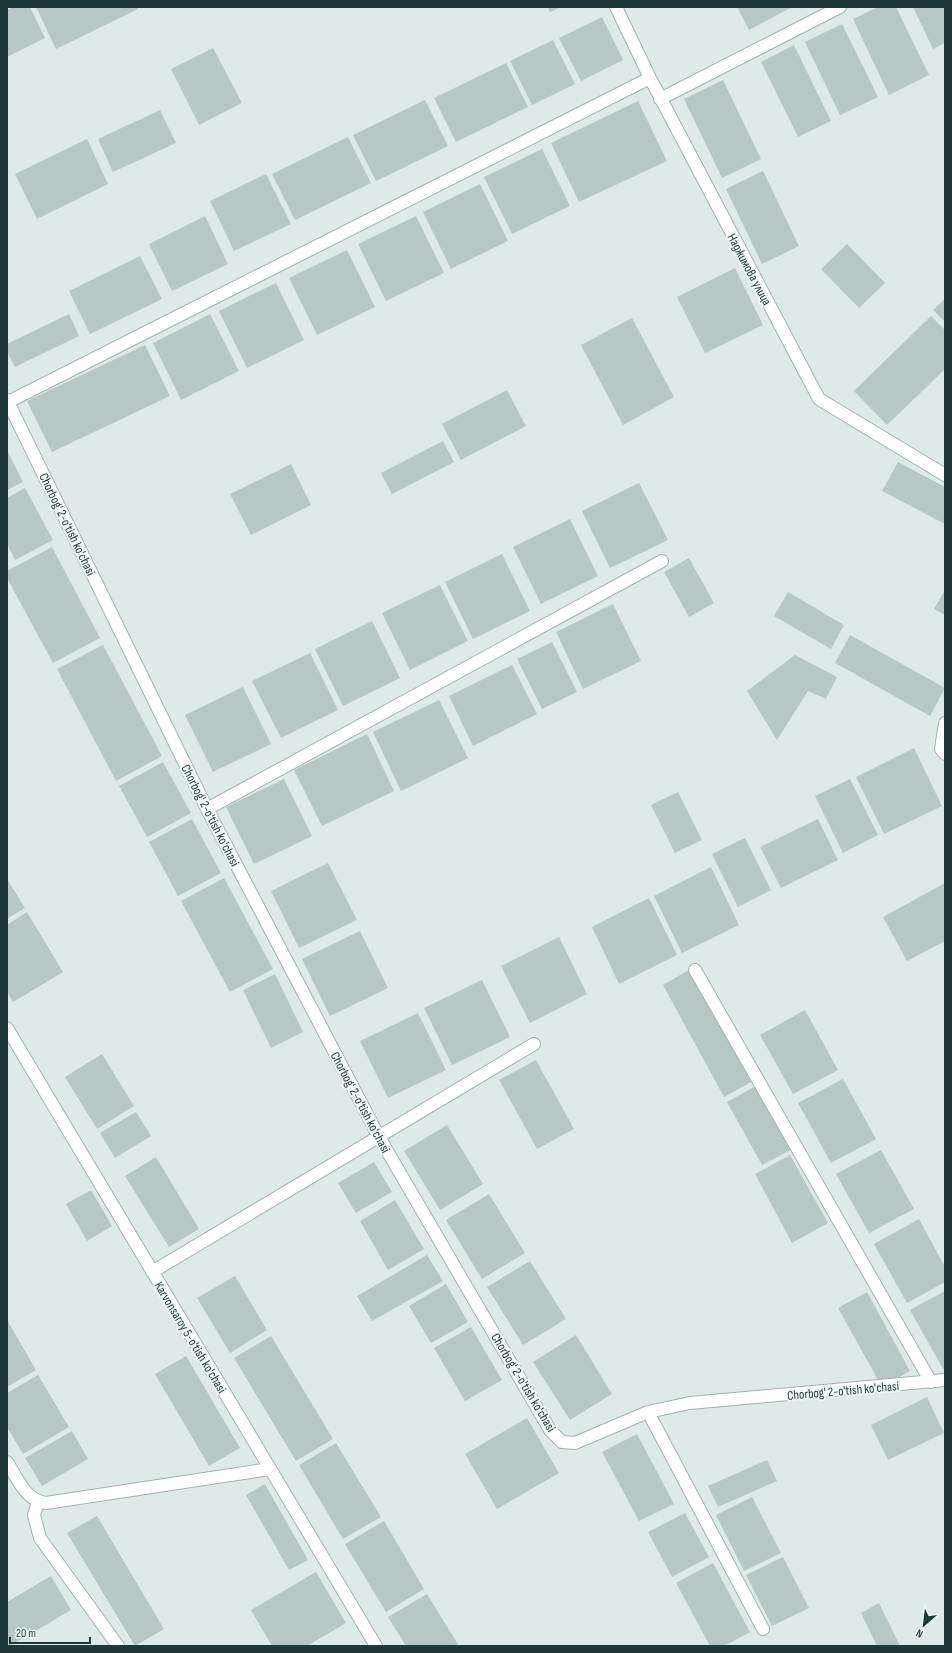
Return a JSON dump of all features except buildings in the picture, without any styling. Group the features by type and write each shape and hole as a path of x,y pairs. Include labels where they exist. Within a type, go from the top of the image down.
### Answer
{"street":[{"name":"Наджимова улица","path":"616,7 660,99 819,400 945,475"},
{"path":"660,99 840,7"},
{"path":"8,401 650,78"},
{"name":"Chorbog' 2-o'tish ko'chasi","path":"8,401 207,809 379,1137 550,1430 562,1442 575,1443 648,1412 690,1403 945,1380"},
{"path":"207,809 662,561"},
{"path":"945,723 941,749 945,754"},
{"path":"695,970 931,1382"},
{"name":"Karvonsaroy 5-o'tish ko'chasi","path":"7,1028 376,1646"},
{"path":"152,1272 534,1044"},
{"path":"648,1412 763,1629"},
{"path":"7,1462 30,1497 38,1502 54,1502 270,1469"},
{"path":"38,1502 34,1515 40,1538 118,1646"}]}
